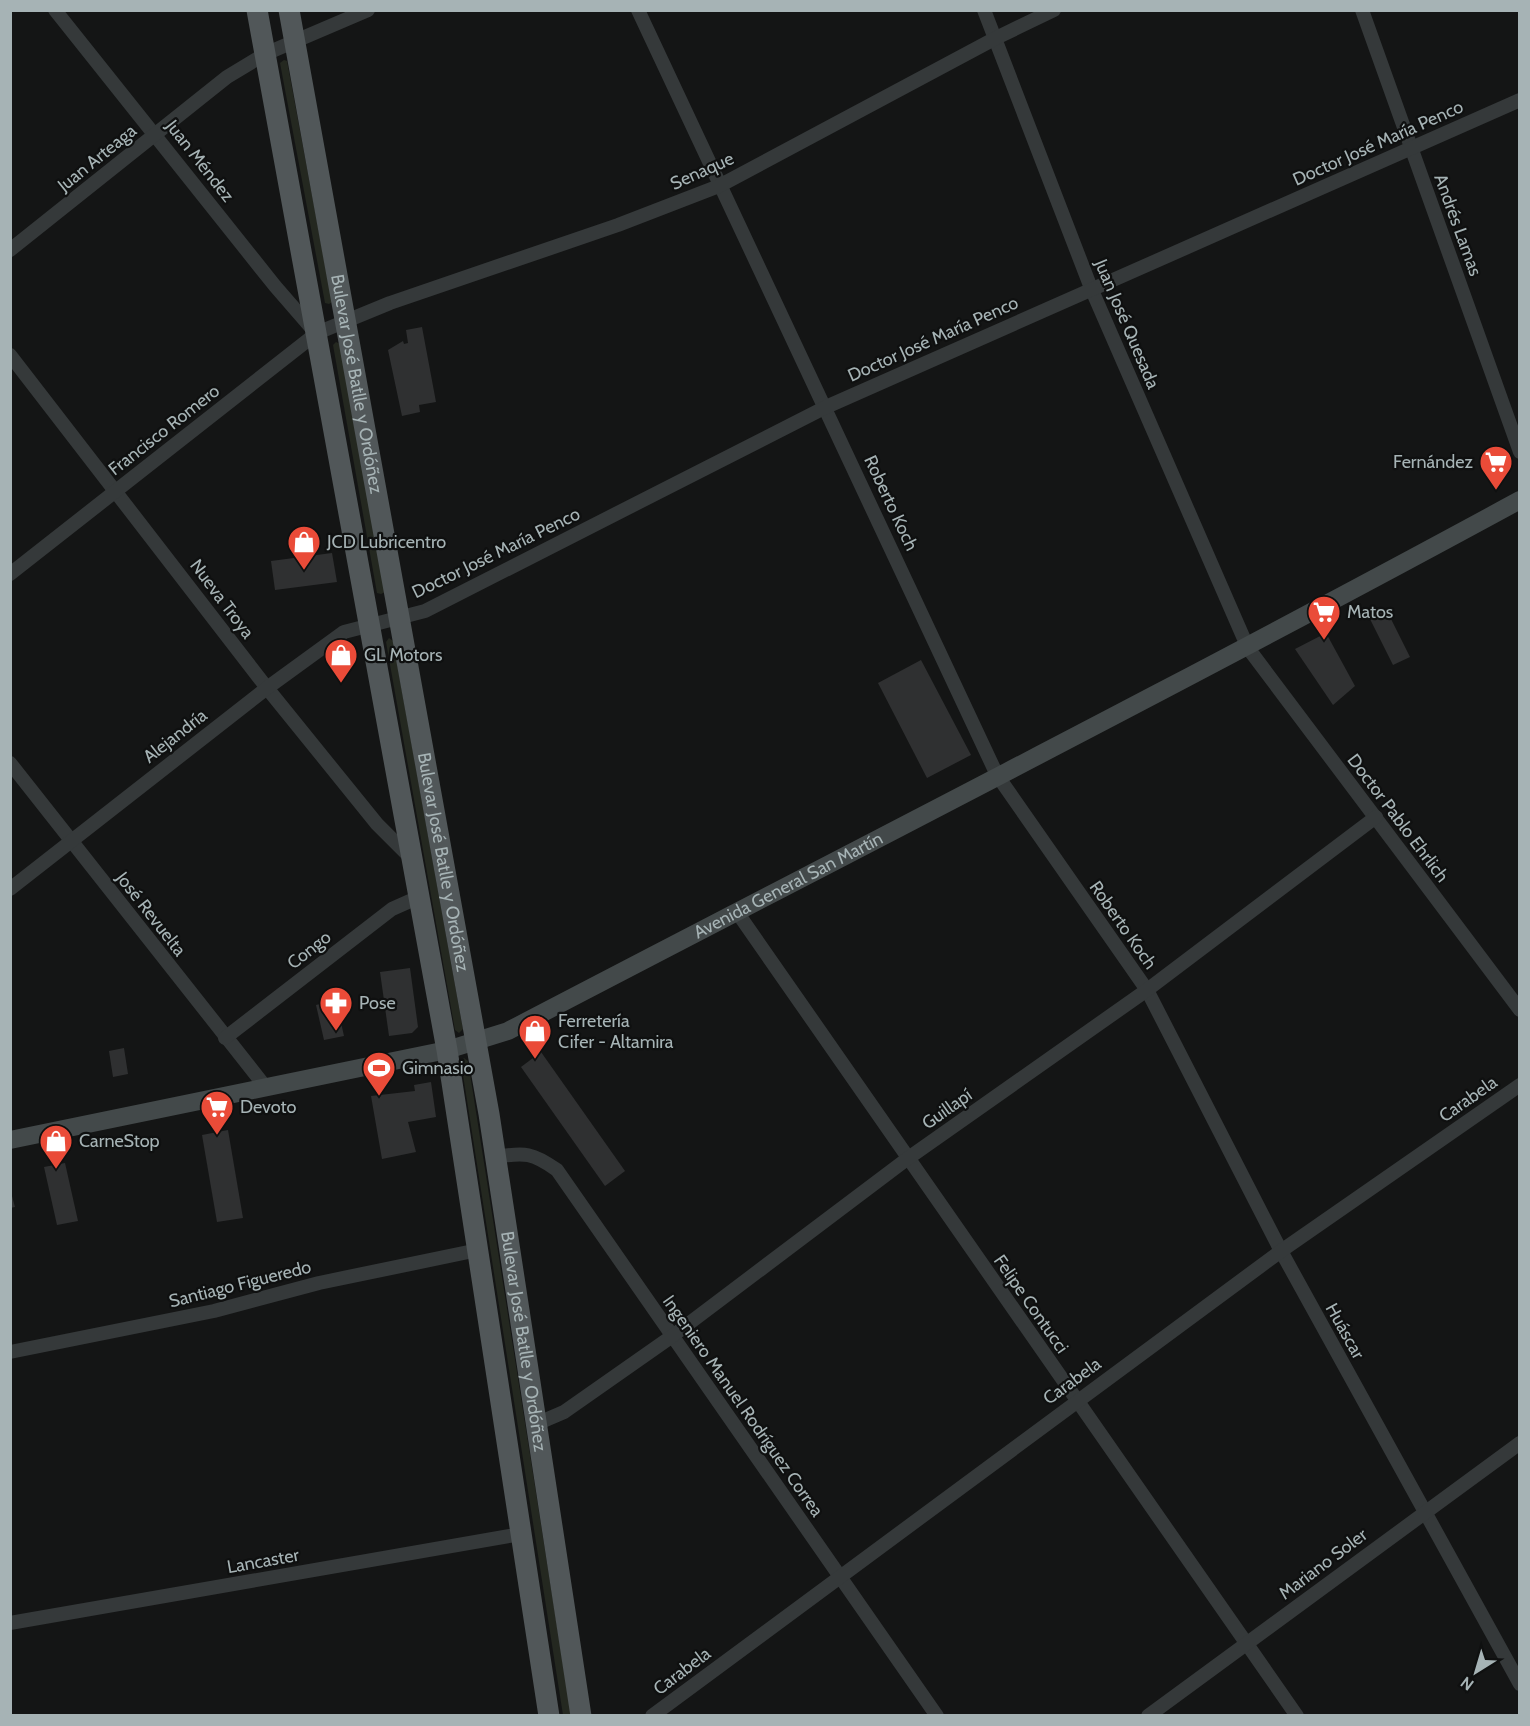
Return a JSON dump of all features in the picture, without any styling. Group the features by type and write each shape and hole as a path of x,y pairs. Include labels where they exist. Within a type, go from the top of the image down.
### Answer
{"main road":[{"name":"Bulevar José Batlle y Ordóñez","path":"257,10 447,1050 549,1716"},
{"name":"Bulevar José Batlle y Ordóñez","path":"289,10 496,1157 581,1716"},
{"name":"Avenida General San Martín","path":"10,1140 264,1085 447,1050 508,1031 997,775 1248,648 1520,500"}],"street":[{"name":"Juan Méndez","path":"55,10 275,286 317,333"},
{"name":"Juan Arteaga","path":"10,250 227,77 294,40 368,10"},
{"name":"Roberto Koch","path":"638,10 997,775 1147,990"},
{"name":"Juan José Quesada","path":"984,10 1091,288 1248,648"},
{"name":"Senaque","path":"345,320 719,186 996,38 1054,10"},
{"name":"Andrés Lamas","path":"1362,10 1520,452"},
{"name":"Doctor José María Penco","path":"369,626 425,611 826,407 1520,100"},
{"name":"Francisco Romero","path":"10,574 317,333 345,320"},
{"name":"Nueva Troya","path":"10,355 267,688 377,824 411,858"},
{"name":"Alejandría","path":"10,889 330,640 344,632 369,626"},
{"name":"Doctor Pablo Ehrlich","path":"1248,648 1520,1010"},
{"name":"José Revuelta","path":"10,763 264,1085"},
{"name":"Guillapí","path":"536,1424 564,1412 671,1337 907,1159 1147,990 1376,817"},
{"name":"Congo","path":"225,1038 392,909 419,897"},
{"name":"Felipe Contucci","path":"737,912 1297,1716"},
{"name":"Huáscar","path":"1147,990 1281,1251 1520,1684"},
{"name":"Carabela","path":"652,1716 1281,1251 1520,1084"},
{"name":"Ingeniero Manuel Rodríguez Correa","path":"496,1157 523,1153 539,1157 557,1170 671,1337 937,1716"},
{"name":"Santiago Figueredo","path":"10,1352 214,1311 319,1283 478,1250"},
{"name":"Mariano Soler","path":"1148,1716 1520,1443"},
{"name":"Lancaster","path":"10,1623 521,1534"}],"shaded area":[{"path":"287,61 332,302 329,304 325,303 280,63"},
{"path":"336,342 340,344 385,592 381,594 377,593 333,345"},
{"path":"389,638 393,641 463,1029 459,1033 455,1030 386,642"},
{"path":"464,1058 468,1061 571,1715 563,1715 461,1062"}],"building":[{"path":"422,327 436,402 419,405 420,412 402,416 388,350 403,341 404,344 408,343 406,330"},
{"name":"JCD Lubricentro","path":"332,553 337,582 275,590 271,561"},
{"path":"1386,609 1410,657 1393,665 1369,617"},
{"path":"1326,633 1355,686 1333,705 1295,649"},
{"path":"921,660 971,755 927,778 878,683"},
{"path":"410,968 418,1027 412,1033 389,1036 380,972"},
{"path":"336,1000 344,1036 324,1040 316,1005"},
{"path":"124,1048 128,1074 113,1077 109,1051"},
{"path":"541,1052 625,1171 605,1186 521,1067"},
{"path":"431,1082 436,1117 408,1122 416,1152 382,1159 371,1096 415,1091 414,1085"},
{"path":"228,1130 243,1218 217,1222 202,1135"},
{"path":"65,1163 78,1221 57,1225 44,1167"},
{"path":"10,1189 15,1207 10,1208"}],"place":[{"name":"Fernández","path":"1496,491"},
{"name":"JCD Lubricentro","path":"304,571"},
{"name":"Matos","path":"1324,641"},
{"name":"GL Motors","path":"341,684"},
{"name":"Pose","path":"336,1032"},
{"name":"Ferretería Cifer - Altamira","path":"535,1060"},
{"name":"Gimnasio","path":"379,1097"},
{"name":"Devoto","path":"217,1136"},
{"name":"CarneStop","path":"56,1170"}]}
